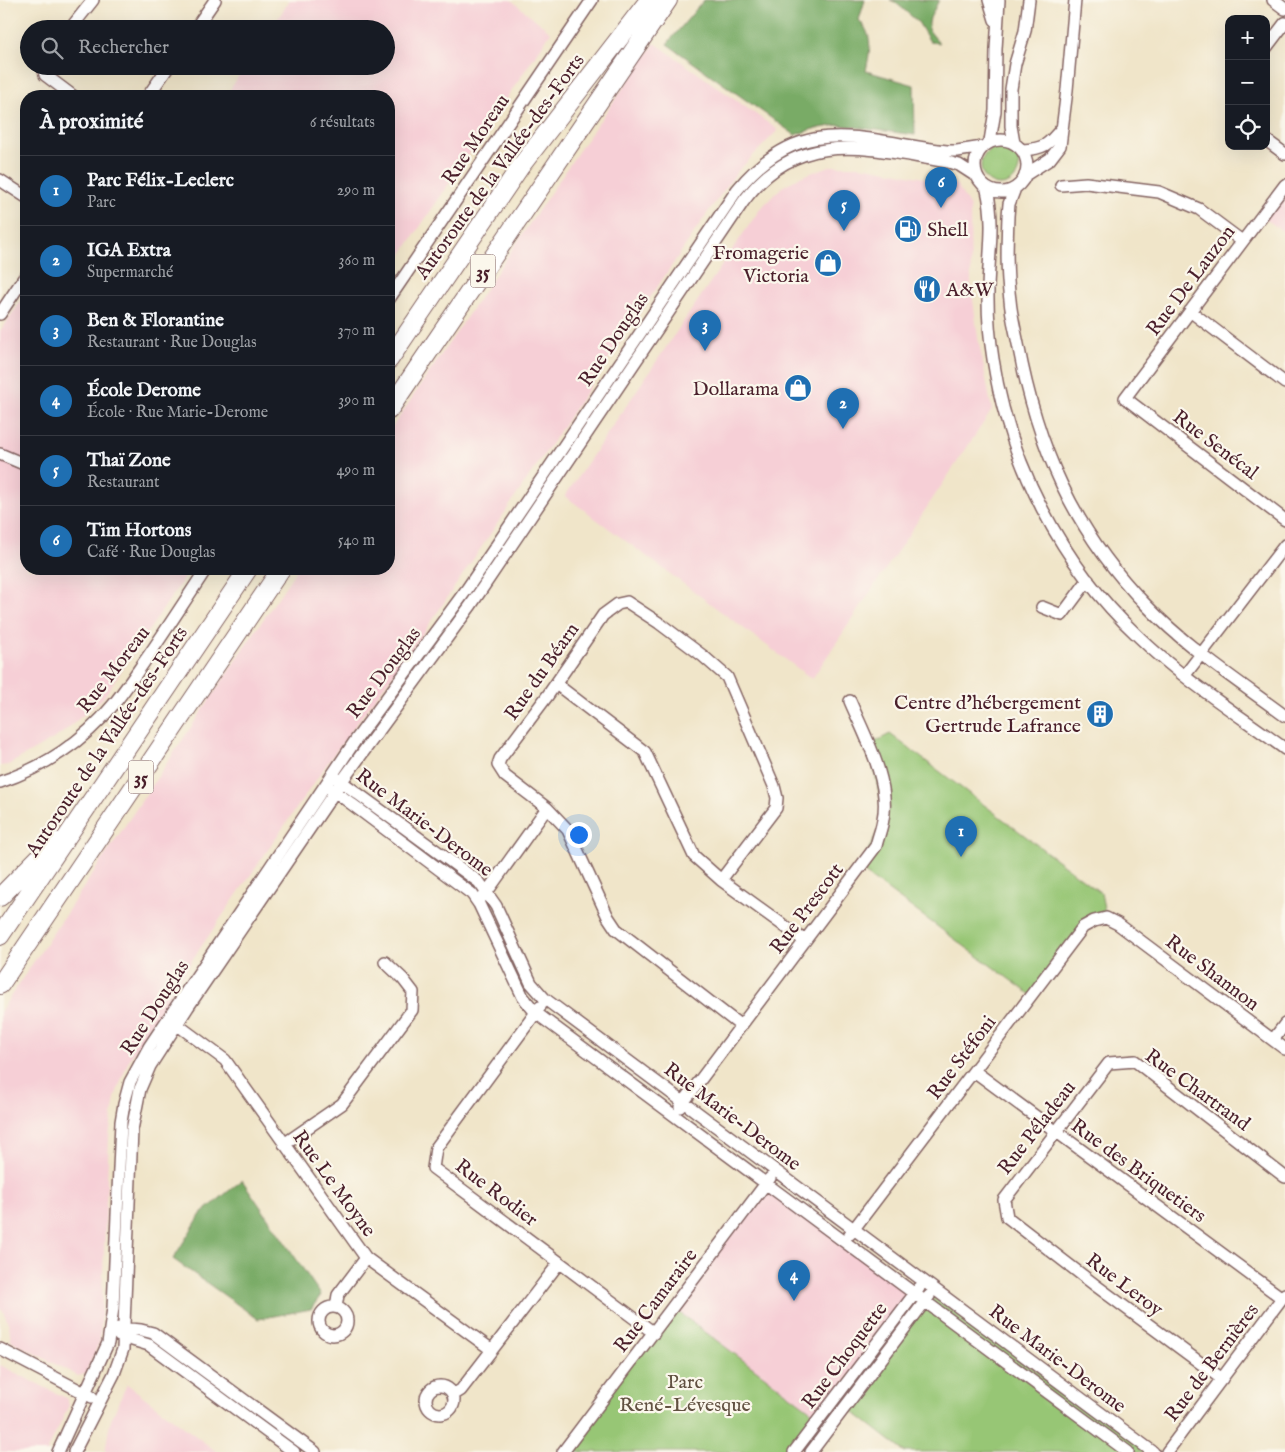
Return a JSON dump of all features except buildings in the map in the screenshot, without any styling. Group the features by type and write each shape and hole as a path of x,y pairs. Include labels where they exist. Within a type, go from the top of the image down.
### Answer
{"highway":[{"path":"601,61 637,0"},
{"name":"Autoroute de la Vallée-des-Forts","path":"395,351 502,194 649,0"},
{"name":"Autoroute de la Vallée-des-Forts","path":"395,401 668,0"},
{"name":"Autoroute de la Vallée-des-Forts","path":"0,936 244,575"},
{"name":"35","path":"0,985 278,575"},
{"path":"0,897 85,810"}],"street":[{"path":"77,20 93,0"},
{"path":"202,20 216,0"},
{"name":"Rue Moreau","path":"395,290 592,0"},
{"path":"989,0 997,26"},
{"path":"1000,0 997,26 995,111 986,144 976,161 976,176 987,190 998,193 1014,191"},
{"path":"1025,175 1027,164 1018,147 1011,126 1011,89 1015,64 1025,31 1029,0"},
{"path":"1075,0 1060,146 1054,155 1025,175 1014,191 1009,204 1010,300 1032,407 1046,452 1064,492 1102,554 1146,605 1181,638 1285,716"},
{"path":"1273,0 1285,9"},
{"path":"1270,43 1285,23"},
{"path":"45,75 65,90"},
{"path":"152,90 163,75"},
{"path":"986,144 1003,139 1018,147 1038,149 1047,145 1062,128"},
{"name":"Rue Douglas","path":"334,783 355,741 467,589 727,204 750,174 776,154 809,140 824,136 866,138 947,151 957,151 986,144"},
{"path":"1270,143 1285,154"},
{"name":"Rue Douglas","path":"58,1452 105,1352 111,1330 120,1132 124,1104 130,1082 138,1066 173,1021 334,783 471,605 743,202 759,182 794,159 838,147 948,162 959,165 976,176"},
{"path":"0,180 20,193"},
{"path":"1061,185 1086,183 1159,192 1199,209 1242,241"},
{"name":"Rue De Lauzon","path":"1125,398 1285,185"},
{"path":"987,190 992,224 988,298 990,334 998,388 1013,443 1031,486 1063,546 1108,607 1138,637 1185,675 1285,749"},
{"path":"0,314 20,284"},
{"path":"1190,311 1285,383"},
{"name":"Rue Senécal","path":"1125,398 1285,520"},
{"path":"0,454 20,462"},
{"path":"1185,675 1285,544"},
{"name":"Rue Moreau","path":"0,782 30,770 60,753 102,718 127,686 202,575"},
{"path":"1042,607 1062,615 1088,580"},
{"name":"Rue du Béarn","path":"721,880 776,808 777,798 774,786 727,678 703,656 659,623 626,602 618,604 603,615 556,684 500,759 498,765 505,776 548,808 568,830 608,917 616,929 741,1026"},
{"path":"556,684 645,752 694,856 721,880 805,941"},
{"name":"Rue Prescott","path":"674,1115 876,846 884,818 883,790 878,765 850,701"},
{"name":"Rue Marie-Derome","path":"334,783 479,882 496,906 531,983 545,999 1152,1452"},
{"name":"Rue Marie-Derome","path":"334,783 472,894 479,904 523,997 536,1013 1128,1452"},
{"path":"479,904 548,808"},
{"name":"Rue Stéfoni","path":"845,1242 1082,927 1094,920 1106,918 1118,924"},
{"name":"Rue Shannon","path":"1118,924 1285,1049"},
{"path":"284,1144 342,1104 412,1010 413,992 403,979 385,962"},
{"name":"Rue Rodier","path":"545,999 436,1148 433,1168 654,1333"},
{"name":"Rue Douglas","path":"74,1452 119,1362 125,1333 131,1135 140,1089 173,1021"},
{"name":"Rue Le Moyne","path":"173,1021 225,1060 366,1258 492,1350"},
{"path":"1273,1040 1285,1024"},
{"name":"Rue Chartrand","path":"1109,1063 1135,1061 1285,1177"},
{"name":"Rue Péladeau","path":"1007,1217 1004,1200 1109,1063"},
{"name":"Rue des Briquetiers","path":"974,1071 1283,1296"},
{"name":"Rue Camaraire","path":"563,1452 776,1171"},
{"name":"Rue Leroy","path":"1007,1217 1222,1379"},
{"path":"336,1307 338,1295 366,1258"},
{"path":"453,1395 461,1390 559,1263"},
{"name":"Rue Choquette","path":"794,1452 924,1282"},
{"name":"Rue Choquette","path":"811,1452 935,1289"},
{"name":"Rue de Bernières","path":"1167,1452 1283,1296"},
{"path":"111,1330 125,1333 153,1348 294,1452"},
{"path":"125,1333 141,1330 153,1334 315,1452"},
{"path":"0,1349 100,1401"},
{"path":"248,1418 256,1408"}],"shaded area":[{"path":"290,0 511,0 551,32 395,264 395,90 230,90 239,75 395,75 395,20 277,20"},
{"path":"655,43 778,130 737,172 708,212 422,635 329,761 194,957 128,1062 115,1097 109,1137 100,1341 85,1374 78,1376 11,1341 9,1325 3,1311 0,1309 0,1012 293,575 395,575 395,423 582,146"},
{"path":"830,166 861,166 956,184 970,207 971,284 978,338 992,410 812,679 565,496 760,209 782,187 800,177"},
{"path":"1285,185 1285,233 1262,216"},
{"path":"20,303 20,575 186,575 103,698 60,735 8,765 0,766 0,331"},
{"path":"766,1183 914,1294 818,1416 673,1308"},
{"path":"0,1365 66,1398 69,1405 47,1452 0,1452"},
{"path":"127,1384 217,1452 105,1452 110,1422"}],"green space":[{"path":"704,0 865,0 859,20 867,32 870,44 866,71 914,85 915,135 839,125 813,129 795,135 667,44"},
{"path":"890,0 939,0 930,18 928,29 939,43 930,42 918,22 895,2"},
{"path":"1000,147 1013,153 1019,166 1013,179 1000,185 987,179 981,166 987,153"},
{"path":"890,734 1101,893 1106,918 1094,921 1031,995 859,869 884,818 869,745"},
{"path":"242,1180 321,1295 311,1309 258,1319 173,1259 201,1214"},
{"path":"928,1293 1152,1452 905,1452 843,1404"},
{"name":"Parc René-Lévesque","path":"673,1308 818,1416 791,1452 572,1452 566,1448"}],"place":[{"name":"Tim Hortons","path":"941,208"},
{"name":"Shell","path":"908,229"},
{"name":"Thaï Zone","path":"844,231"},
{"name":"Fromagerie Victoria","path":"828,263"},
{"name":"A&W","path":"927,289"},
{"name":"Ben & Florantine","path":"705,351"},
{"name":"Dollarama","path":"798,388"},
{"name":"IGA Extra","path":"843,429"},
{"name":"Centre d'hébergement Gertrude Lafrance","path":"1100,714"},
{"name":"Parc Félix-Leclerc","path":"961,857"},
{"name":"École Derome","path":"794,1301"}]}
